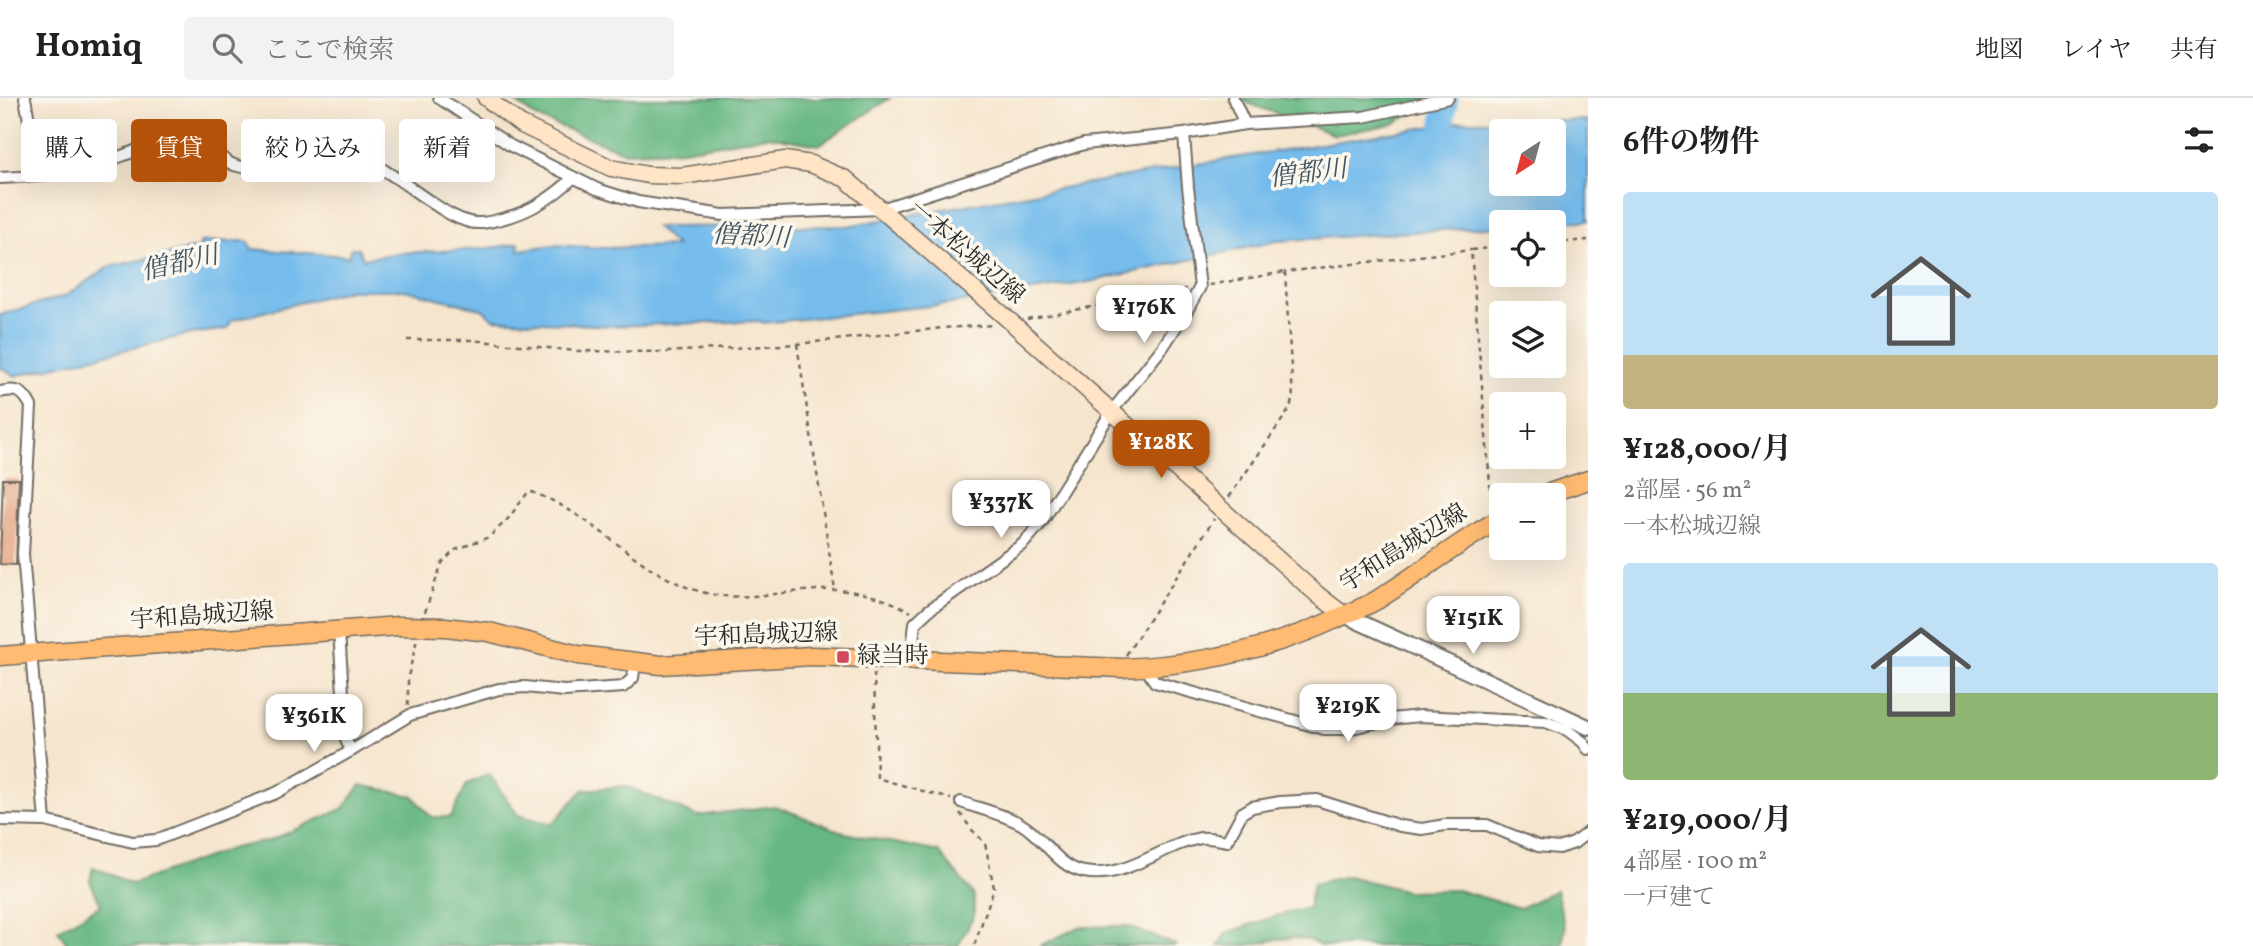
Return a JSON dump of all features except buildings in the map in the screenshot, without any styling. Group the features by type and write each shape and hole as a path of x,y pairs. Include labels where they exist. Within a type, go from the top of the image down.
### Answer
{"main road":[{"name":"一本松城辺線","path":"486,98 520,124 611,168 648,175 682,176 785,160 811,163 846,179 1344,615"},
{"path":"1566,488 1588,480"},
{"name":"宇和島城辺線","path":"0,656 399,626 489,632 578,655 635,663 707,664 812,656 1145,667 1212,659 1259,649 1301,635 1375,601 1489,525"}],"street":[{"path":"25,98 29,119"},
{"path":"439,98 511,146 573,178 638,202 676,210 723,215 881,209 1084,144 1184,134 1245,124 1363,117 1448,98"},
{"path":"1233,98 1245,124"},
{"path":"117,160 183,131 194,131 223,159 249,168 317,151 335,151 361,159 383,170 454,216 471,222 486,222 517,215 545,202 573,178"},
{"path":"911,660 915,623 1023,544 1042,522 1112,411 1163,347 1199,284 1184,134"},
{"path":"0,178 21,177"},
{"path":"0,392 13,389 24,394 31,406 23,554 45,821"},
{"path":"1344,615 1588,727"},
{"path":"340,631 346,740 351,751"},
{"path":"0,820 45,821 133,842 156,840 276,793 410,715 499,690 525,688 564,691 623,687 633,678 635,663"},
{"path":"1145,667 1155,682 1324,729 1348,729 1391,719 1420,716 1546,722 1567,730 1588,749"},
{"path":"961,802 1020,824 1036,835 1067,866 1084,872 1109,873 1185,842 1204,838 1227,841 1242,813 1252,807 1280,802 1317,800 1422,830 1445,825 1488,825 1538,846 1559,848 1574,843 1588,832"}],"path":[{"path":"1566,242 1588,240"},
{"path":"407,340 471,340 577,351 666,352 797,344 943,328 987,326 1007,318 1199,284 1489,248"},
{"path":"1471,250 1490,483"},
{"path":"1122,668 1127,651 1289,410 1293,398 1286,272"},
{"path":"797,344 835,590"},
{"path":"410,715 408,677 420,627 442,564 454,550 489,537 507,520 528,491 543,496 592,523 674,584 706,593 750,597 835,590 877,597 921,617"},
{"path":"873,658 877,778 961,802 960,813 985,843 994,888 974,946"}],"green space":[{"path":"510,98 890,98 819,145 768,136 683,150 625,152 536,117"},
{"path":"1234,98 1438,98 1393,124 1335,135"},
{"path":"489,774 518,815 552,824 583,790 626,786 697,816 775,806 845,833 939,852 974,895 974,915 958,946 68,946 58,930 101,905 90,881 93,867 132,884 233,848 269,841 342,809 361,785 413,796 431,817 451,817 467,784"},
{"path":"1347,876 1407,891 1457,890 1520,908 1556,890 1565,928 1562,946 1320,946 1311,941 1291,938 1240,946 1218,946 1226,933 1308,908 1313,884"},
{"path":"1127,926 1178,946 1039,946 1079,927"}],"water":[{"name":"僧都川","path":"1566,120 1588,120 1588,221 1566,221 1566,210 1489,210 1489,227 1277,241 1089,282 950,304 763,323 610,326 494,319 482,309 405,290 349,290 232,320 227,329 191,334 15,376 3,368 0,369 0,315 65,296 109,267 201,247 200,242 248,241 251,249 349,256 351,248 358,248 363,259 519,243 519,250 553,245 604,248 676,246 656,227 847,226 1221,160 1465,121 1489,121 1489,196 1566,196"}],"waterway":[{"path":"1438,153 1447,98"}],"place":[{"name":"緑当時","path":"843,657"}]}
